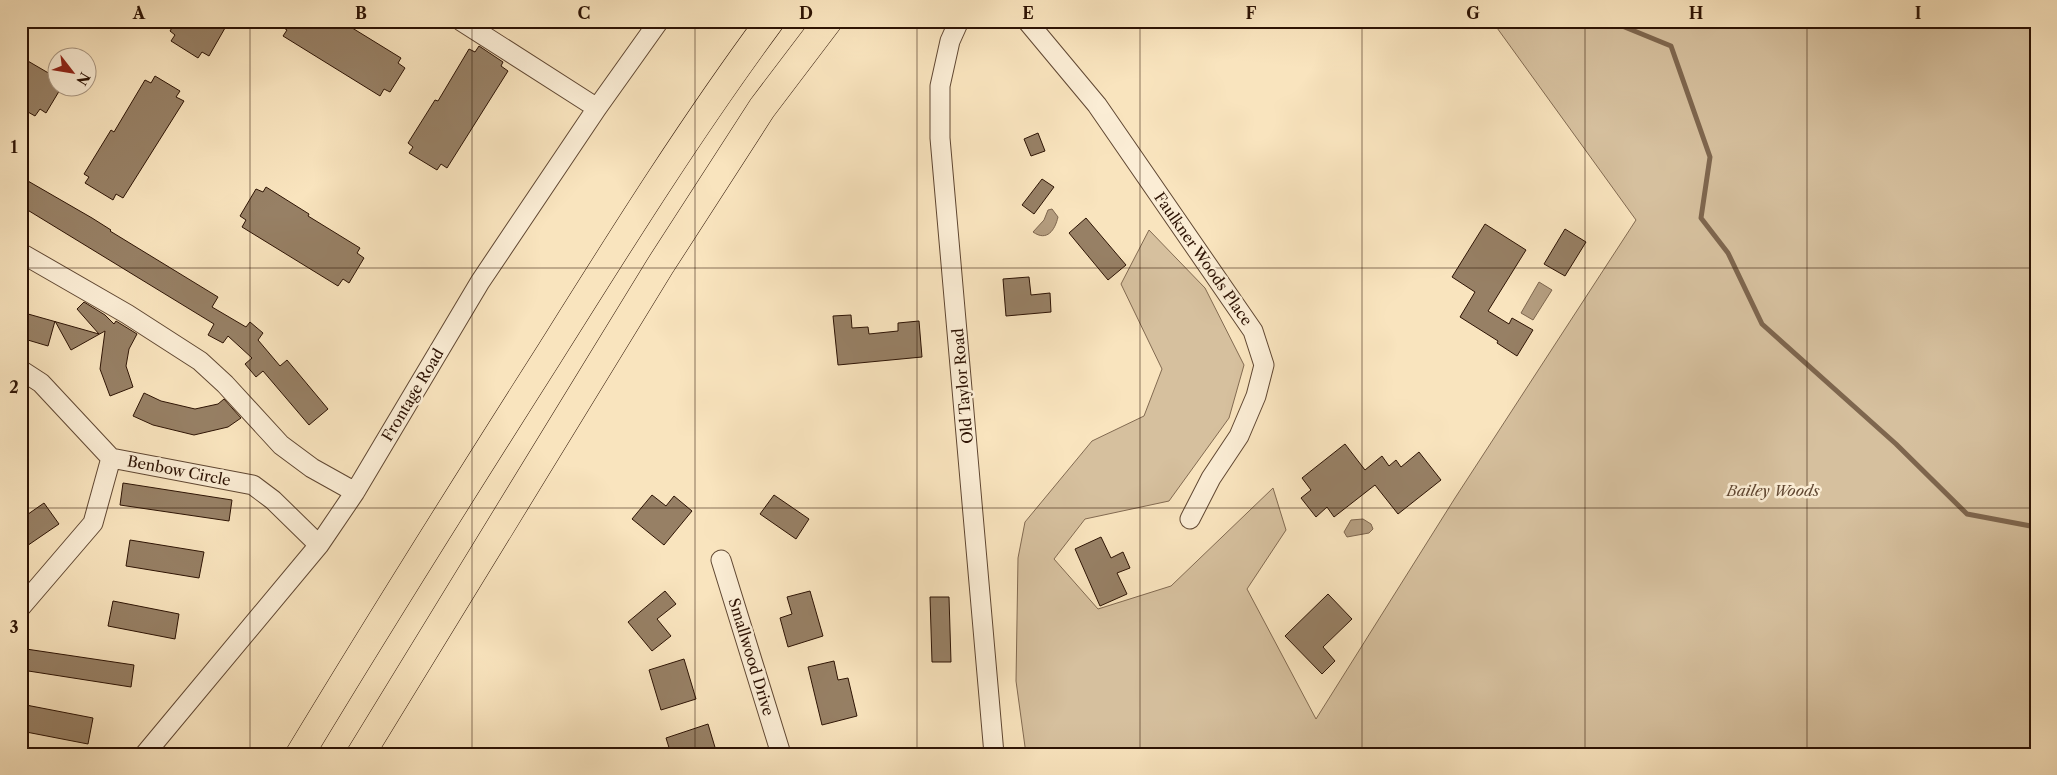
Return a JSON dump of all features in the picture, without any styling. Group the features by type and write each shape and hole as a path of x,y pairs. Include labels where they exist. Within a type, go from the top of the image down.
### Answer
{"highway":[{"path":"300,754 377,627 649,196 726,80 770,21"},
{"path":"362,754 660,266 762,108 828,21"},
{"path":"288,754 324,714"}],"street":[{"path":"461,21 598,108"},
{"name":"Frontage Road","path":"145,754 319,545 355,492 480,282 659,21"},
{"name":"Old Taylor Road","path":"959,21 950,41 940,86 940,138 994,754"},
{"name":"Faulkner Woods Place","path":"1027,21 1097,105 1254,331 1264,365 1256,396 1238,436 1211,478 1190,520"},
{"path":"21,253 127,314 200,360 226,384 281,445 312,468 355,492"},
{"name":"Benbow Circle","path":"21,370 41,383 111,458 253,485 273,500 319,545"},
{"path":"21,607 66,557 93,523 111,458"},
{"name":"Smallwood Drive","path":"721,560 781,754"}],"green space":[{"name":"Bailey Woods","path":"1492,21 2036,21 2036,754 1026,754 1016,681 1018,558 1025,522 1092,441 1144,416 1162,369 1121,284 1149,230 1205,288 1244,365 1229,418 1169,501 1085,519 1054,559 1098,609 1171,586 1273,488 1286,530 1247,589 1316,719 1455,498 1636,220"}],"shaded area":[{"path":"1052,209 1058,217 1050,233 1042,236 1033,232 1044,220 1048,210"},
{"path":"1539,282 1552,290 1533,320 1521,313"},
{"path":"1363,519 1371,524 1373,529 1369,533 1347,537 1344,532 1351,520"}],"building":[{"path":"176,21 229,21 209,56 202,52 198,58 171,41 175,35 170,31"},
{"path":"273,21 352,21 349,26 401,58 398,63 405,68 390,92 384,89 380,96 283,36 287,30"},
{"path":"479,46 503,62 501,66 508,71 447,168 441,164 437,170 409,153 413,147 408,143 435,100 438,101 469,49 475,52"},
{"path":"21,57 48,73 48,98 55,98 46,113 40,109 35,116 21,108"},
{"path":"155,76 180,91 176,97 184,101 123,198 116,194 113,200 85,183 89,177 84,174 111,130 114,132 145,80 151,83"},
{"path":"1038,133 1045,151 1031,156 1024,139"},
{"path":"21,177 92,218 218,297 212,307 246,327 250,322 263,333 258,340 280,366 287,360 328,409 309,425 263,371 256,377 245,364 252,358 228,336 223,343 208,335 214,324 21,206"},
{"path":"1042,179 1054,187 1034,214 1022,205"},
{"path":"266,187 360,248 357,253 364,258 349,283 343,279 338,286 242,227 246,220 240,216 256,189 263,192"},
{"path":"1086,218 1126,265 1108,280 1069,233"},
{"path":"1485,224 1526,250 1488,311 1509,324 1512,318 1533,330 1517,356 1497,343 1498,341 1460,317 1475,292 1452,277"},
{"path":"1565,229 1586,242 1565,276 1544,264"},
{"path":"1029,277 1031,295 1050,293 1051,312 1006,316 1003,279"},
{"path":"84,302 105,315 114,324 116,321 137,334 129,349 126,366 133,387 110,396 100,369 105,331 71,350 55,322 99,334 77,309"},
{"path":"21,312 55,322 48,346 21,338"},
{"path":"851,315 852,328 868,327 869,334 898,331 898,323 919,321 922,357 838,365 833,316"},
{"path":"144,393 161,401 195,409 218,404 224,399 241,418 228,427 194,435 153,425 133,416"},
{"path":"1345,444 1365,470 1382,456 1389,466 1396,460 1401,467 1419,452 1441,480 1398,514 1375,485 1334,517 1327,507 1316,517 1301,498 1311,490 1302,478"},
{"path":"123,483 232,500 229,521 120,505"},
{"path":"652,495 666,506 674,496 692,511 664,545 632,519"},
{"path":"774,495 809,519 796,539 760,514"},
{"path":"44,503 59,524 21,550 21,519"},
{"path":"1101,537 1111,558 1123,552 1130,568 1117,573 1127,594 1100,606 1075,549"},
{"path":"130,540 204,552 199,578 126,566"},
{"path":"665,591 676,604 657,619 671,636 652,651 628,622"},
{"path":"810,591 823,636 788,647 780,618 792,614 787,597"},
{"path":"1328,594 1352,619 1323,647 1335,661 1322,674 1285,636"},
{"path":"930,597 949,597 951,662 932,662"},
{"path":"113,601 179,614 175,639 108,626"},
{"path":"26,649 134,665 131,687 22,670"},
{"path":"684,659 696,699 661,710 649,670"},
{"path":"834,661 838,680 848,678 857,716 822,725 808,667"},
{"path":"26,705 93,718 88,744 21,731"},
{"path":"708,724 717,754 692,754 691,748 671,754 666,738"}],"waterway":[{"path":"1610,21 1671,46 1710,157 1701,218 1728,253 1762,324 1896,444 1967,514 2036,527"}]}
